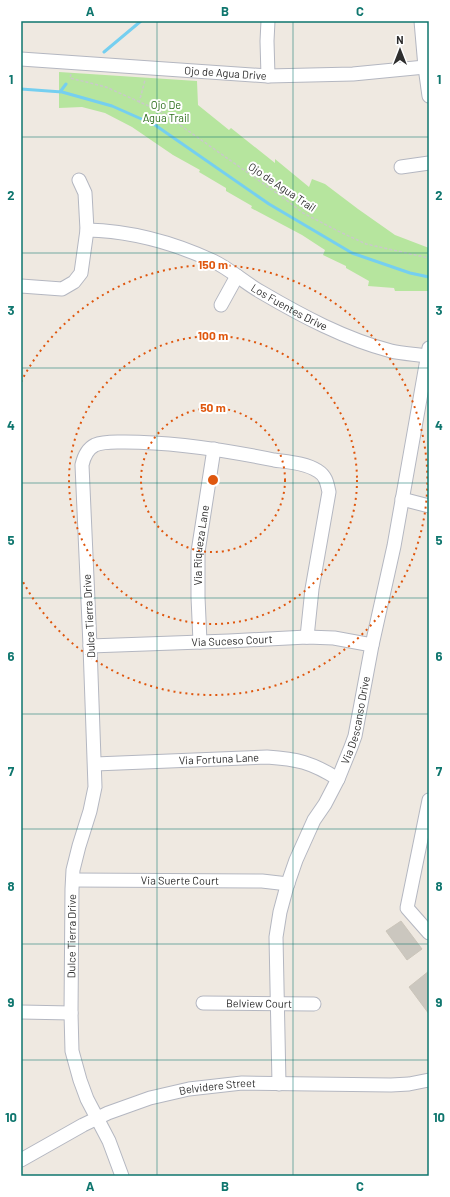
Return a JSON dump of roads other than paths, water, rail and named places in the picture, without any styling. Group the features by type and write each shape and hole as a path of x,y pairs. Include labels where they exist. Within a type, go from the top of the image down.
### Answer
{"street":[{"path":"268,21 268,76"},
{"path":"421,21 428,66 429,96"},
{"name":"Ojo de Agua Drive","path":"21,59 268,76 353,74 428,66"},
{"path":"401,167 429,163"},
{"path":"21,286 62,289 74,282 81,273 87,230 85,193 79,180"},
{"name":"Los Fuentes Drive","path":"87,230 113,230 172,244 215,262 260,292 306,317 355,340 393,352 428,352"},
{"path":"221,304 237,276"},
{"name":"Via Descanso Drive","path":"278,1084 276,936 280,912 288,884 310,828 338,779 355,736 372,645 394,546 428,352"},
{"name":"Dulce Tierra Drive","path":"122,1176 110,1141 87,1099 72,1051 71,1013 73,870 90,811 95,787 82,465 86,452 95,445 104,442 179,444 310,467 324,476 327,483 328,492 312,589 307,636"},
{"name":"Via Riqueza Lane","path":"200,642 198,552 214,449"},
{"path":"402,499 429,506"},
{"name":"Via Suceso Court","path":"90,646 307,636 334,638 372,645"},
{"name":"Via Fortuna Lane","path":"95,764 267,757 291,758 317,767 338,779"},
{"path":"429,800 406,908 429,933"},
{"name":"Via Suerte Court","path":"73,880 262,881 288,884"},
{"name":"Belview Court","path":"204,1003 314,1004"},
{"path":"21,1012 71,1013"},
{"name":"Belvidere Street","path":"21,1160 98,1118 137,1102 189,1089 227,1084 391,1085 409,1084 429,1080"}],"waterway":[{"path":"104,52 141,21"},
{"path":"60,92 66,84"},
{"path":"21,89 62,92 112,106 155,125 269,204 352,253 410,273 429,277"}],"park label":[{"name":"Ojo De Agua Trail","path":"166,111"}]}
